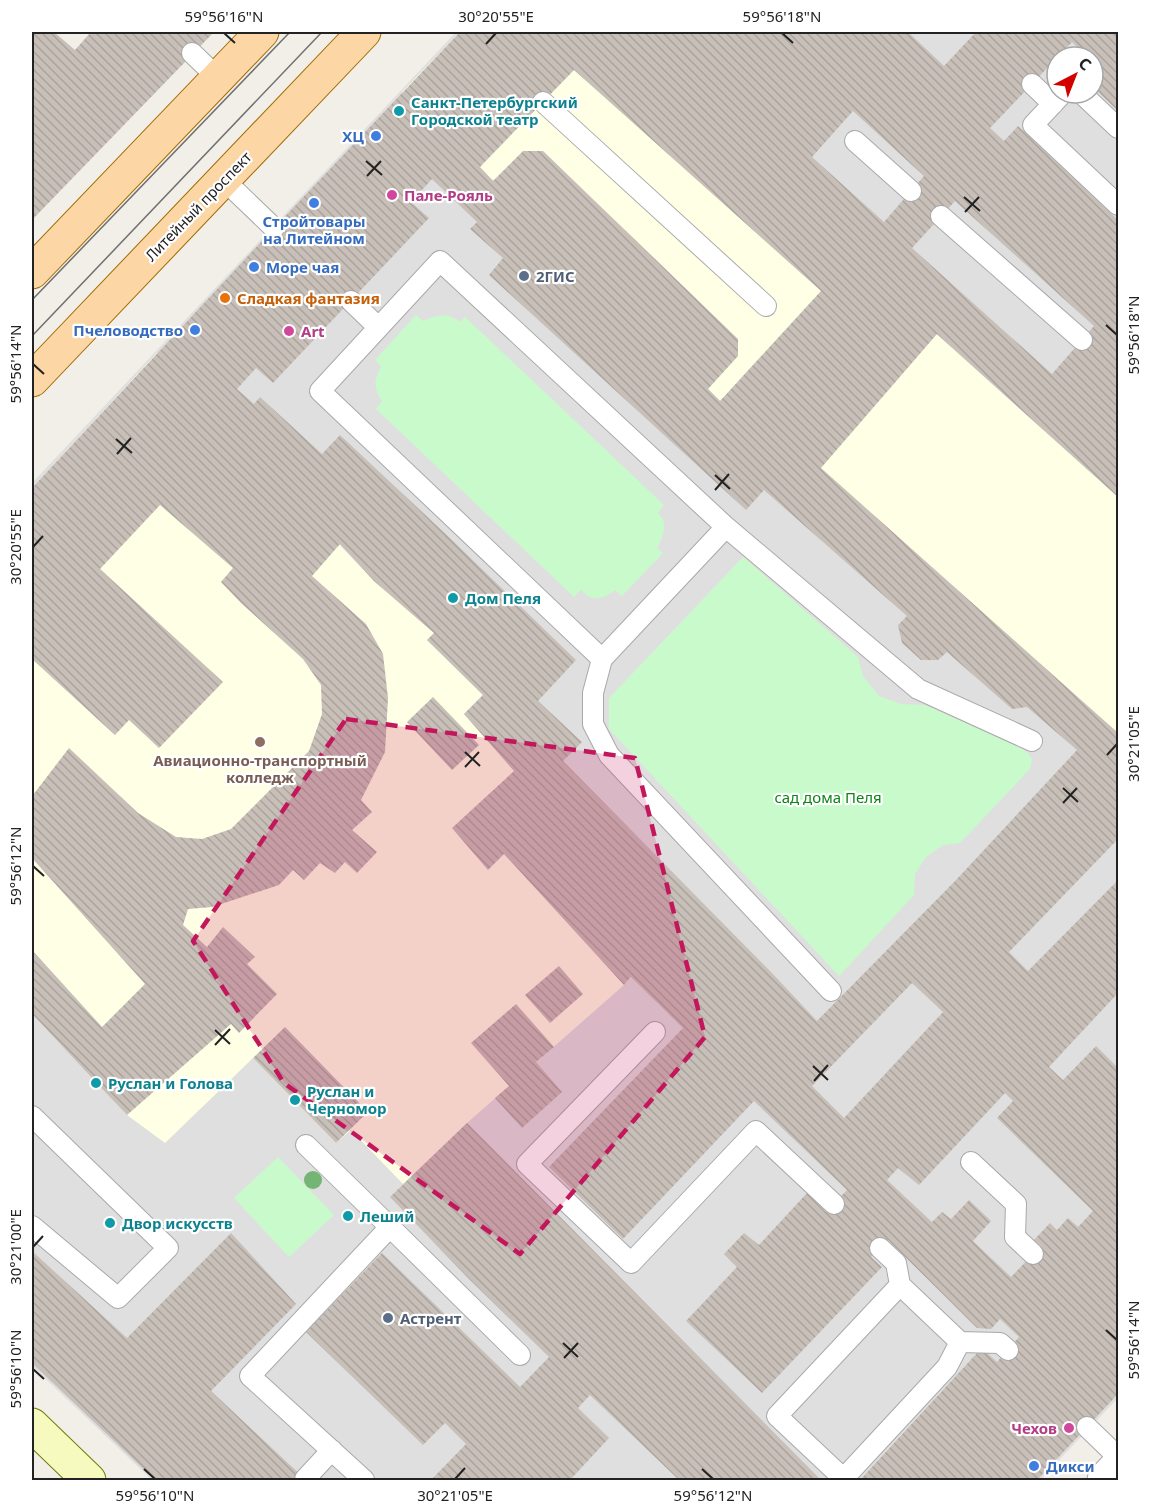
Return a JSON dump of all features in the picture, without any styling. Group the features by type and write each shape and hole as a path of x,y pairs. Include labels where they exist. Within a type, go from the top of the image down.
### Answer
{"main road":[{"path":"32,272 262,32"},
{"name":"Литейный проспект","path":"32,380 364,32"},
{"path":"32,1425 89,1480"}],"street":[{"path":"1104,1480 1119,1465"}],"lane":[{"path":"192,53 218,78"},
{"path":"1032,84 1045,91"},
{"path":"543,102 766,306"},
{"path":"1052,105 1033,125 1119,205"},
{"path":"1094,105 1119,128"},
{"path":"855,141 911,191"},
{"path":"223,179 274,228"},
{"path":"941,216 1082,340"},
{"path":"602,659 320,391 440,261 726,527 918,689 1032,741"},
{"path":"351,301 378,327"},
{"path":"726,527 602,659 593,693 593,724 609,755 831,991"},
{"path":"655,1032 527,1164 631,1263 756,1131 834,1204"},
{"path":"32,1226 118,1298 168,1248 33,1119"},
{"path":"306,1145 520,1354"},
{"path":"971,1162 1016,1204 1015,1237 1033,1254"},
{"path":"364,1480 250,1376 390,1227"},
{"path":"880,1248 896,1263 900,1285 960,1342 1000,1343 1008,1350"},
{"path":"900,1285 777,1416 844,1480 947,1367 960,1342"},
{"path":"1087,1427 1119,1457"},
{"path":"305,1479 332,1450"}],"highlighted area":[{"path":"346,719 635,758 705,1037 520,1254 284,1083 193,941"}],"shaded area":[{"path":"456,32 1118,32 1118,1398 1040,1480 152,1480 32,1366 32,483"},
{"path":"460,32 600,32 1118,497 1118,733 821,469 807,485 402,92"},
{"name":"Авиационно-транспортный колледж","path":"157,353 374,581 434,633 427,640 483,695 464,714 668,940 624,985 467,1123 403,1184 351,1130 336,1143 253,1058 165,1143 127,1115 32,1014 32,488"}],"green space":[{"path":"416,315 423,321 442,316 451,317 460,322 465,317 664,505 658,513 664,525 657,548 663,553 622,596 615,590 604,597 593,598 581,590 574,597 376,409 382,401 376,384 381,366 375,360"},
{"name":"сад дома Пеля","path":"743,557 858,657 863,676 879,696 901,704 925,705 1019,747 1032,759 1030,769 960,843 943,845 926,857 915,874 914,895 839,976 609,729 609,698"},
{"path":"278,1157 334,1215 289,1257 234,1198"}],"building":[{"path":"32,32 54,32 75,50 91,32 214,32 32,220"},
{"path":"460,32 908,32 944,66 976,32 1118,32 1118,111 1105,99 1105,45 1075,45 1072,42 1069,45 1045,45 1045,70 990,128 1004,141 1018,126 1118,220 1118,497 937,334 821,468 1118,733 1118,844 1116,841 1009,952 1028,971 1118,880 1118,993 1049,1067 1063,1080 1096,1046 1118,1068 1118,1394 1037,1480 860,1480 978,1352 986,1352 997,1362 1019,1337 1000,1319 991,1329 977,1328 888,1240 871,1257 882,1267 762,1393 686,1321 737,1267 724,1254 744,1233 759,1245 807,1193 826,1212 847,1190 754,1101 623,1239 549,1167 683,1028 631,977 624,985 504,854 488,870 452,828 514,771 464,714 483,695 427,640 434,633 374,581 340,544 312,576 366,624 383,654 388,698 385,752 361,800 372,812 352,830 377,852 357,873 345,862 335,873 320,863 304,880 293,870 279,885 212,907 188,909 183,925 207,947 223,927 255,957 247,964 277,994 239,1033 231,1024 127,1115 34,1016 32,1018 32,950 102,1027 145,984 32,858 32,794 69,748 138,813 176,837 202,839 231,829 309,751 322,714 321,685 303,659 221,582 233,568 160,505 100,569 223,682 159,748 129,720 115,735 32,659 32,488","holes":["574,70 821,291 720,401 708,389 738,356 738,339 543,151 523,151 493,181 480,167","853,111 924,176 884,222 812,157","432,179 477,222 470,229 503,258 489,275 746,510 764,490 907,616 898,625 902,643 921,660 938,660 947,652 1012,709 1027,707 1077,750 956,880 817,1021 563,761 582,742 538,701 576,660 340,435 322,454 260,397 254,404 237,389 256,368 273,383 429,218 411,202","955,201 1094,326 1052,374 912,248","912,983 943,1012 844,1118 812,1086","1005,1093 1013,1101 997,1118 1093,1211 1078,1227 1068,1218 1057,1230 1050,1223 1034,1240 1041,1246 1011,1277 973,1241 991,1221 969,1200 951,1219 942,1212 932,1222 887,1180 898,1168 919,1185"]},
{"path":"433,697 479,745 452,770 407,722"},
{"path":"559,966 583,994 550,1023 525,995"},
{"path":"516,1004 554,1047 536,1062 562,1092 522,1128 495,1098 509,1086 471,1043"},
{"path":"285,1027 368,1112 336,1143 253,1058"},
{"path":"467,1123 821,1480 679,1480 590,1395 578,1408 609,1438 570,1480 431,1480 466,1444 445,1423 423,1445 306,1332 382,1253 520,1387 549,1357 390,1197"},
{"path":"231,1233 296,1304 211,1391 306,1480 155,1480 32,1363 32,1251 127,1338"}],"tram line":[{"path":"32,300 290,32"},
{"path":"32,336 322,32"}],"place":[{"name":"Санкт-Петербургский Городской театр","path":"399,111"},
{"name":"ХЦ","path":"376,136"},
{"name":"Пале-Рояль","path":"392,195"},
{"name":"Стройтовары на Литейном","path":"314,203"},
{"name":"Море чая","path":"254,267"},
{"name":"2ГИС","path":"524,276"},
{"name":"Сладкая фантазия","path":"225,298"},
{"name":"Пчеловодство","path":"195,330"},
{"name":"Art","path":"289,331"},
{"name":"Дом Пеля","path":"453,598"},
{"name":"Авиационно-транспортный колледж","path":"260,742"},
{"name":"Руслан и Голова","path":"96,1083"},
{"name":"Руслан и Черномор","path":"295,1100"},
{"name":"Леший","path":"348,1216"},
{"name":"Двор искусств","path":"110,1223"},
{"name":"Астрент","path":"388,1318"},
{"name":"Чехов","path":"1069,1428"},
{"name":"Дикси","path":"1034,1466"}]}
